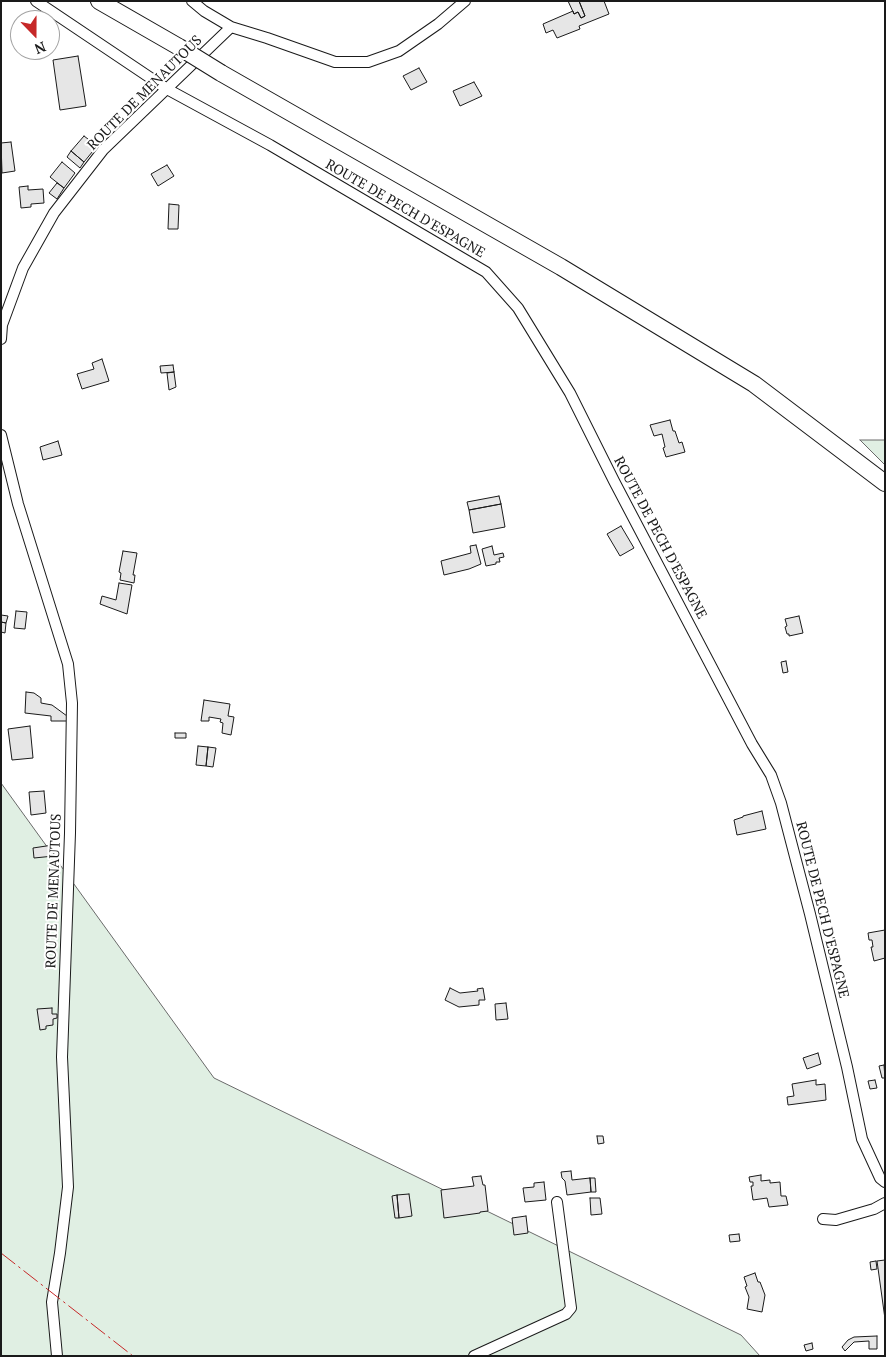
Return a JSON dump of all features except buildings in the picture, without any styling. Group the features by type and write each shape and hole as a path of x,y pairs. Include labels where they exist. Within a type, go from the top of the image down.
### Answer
{"main road":[{"path":"99,1 221,73 561,267 754,384 885,483"}],"street":[{"name":"ROUTE DE PECH D'ESPAGNE","path":"36,1 167,89 270,145 486,272 518,308 570,393 752,744 771,775 781,803 810,914 862,1139 880,1178 885,1182"},
{"path":"192,1 204,11 231,27 335,62 368,62 398,51 438,24 465,1"},
{"name":"ROUTE DE MENAUTOUS","path":"1,339 2,325 23,268 54,212 103,150 231,27"},
{"name":"ROUTE DE MENAUTOUS","path":"1,435 18,504 68,664 72,704 70,833 62,1057 68,1187 52,1302 57,1356"},
{"path":"474,1356 566,1314 571,1308 557,1202"},
{"path":"823,1220 836,1220 874,1209 885,1203"}],"green space":[{"path":"860,440 885,440 885,465"},
{"path":"1,783 214,1078 741,1335 760,1356 1,1356"}],"power":[{"path":"1,1253 133,1356"}]}
